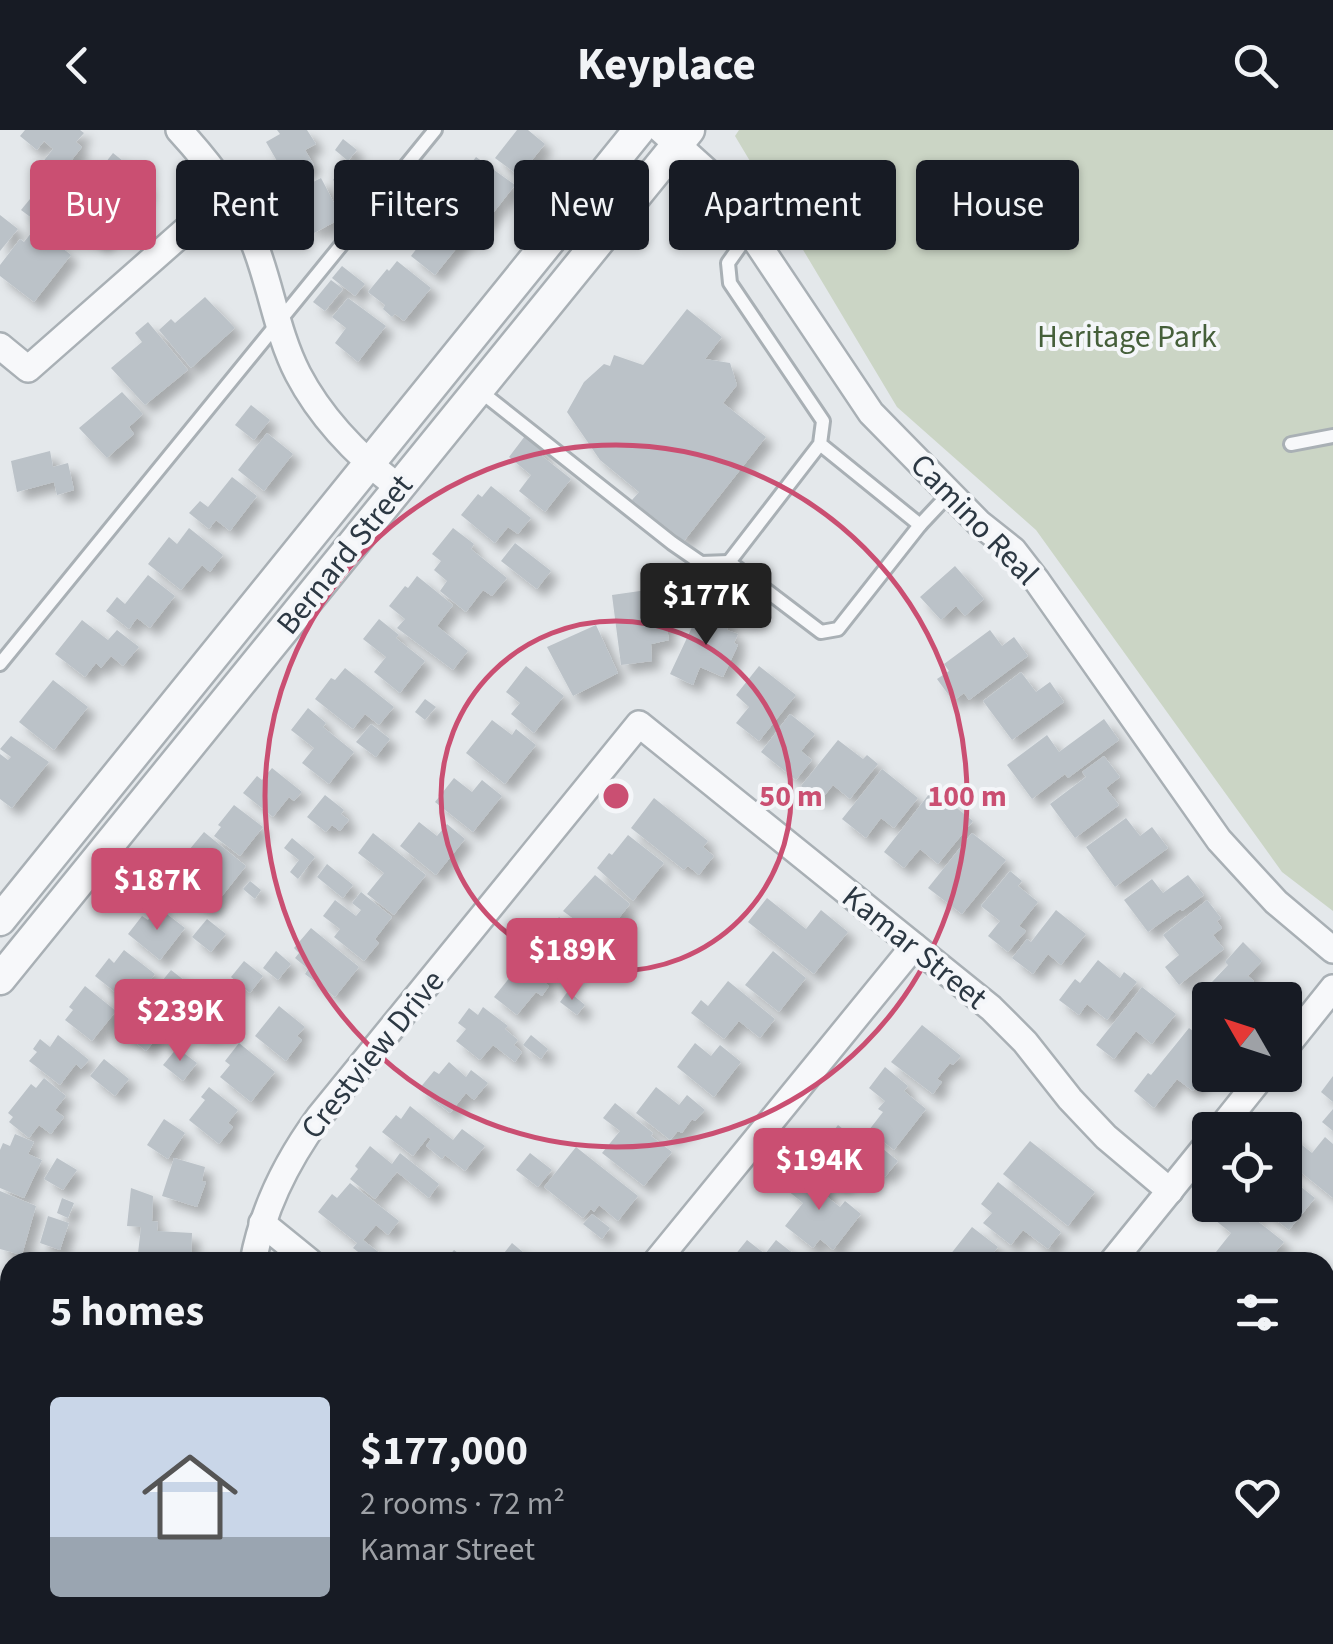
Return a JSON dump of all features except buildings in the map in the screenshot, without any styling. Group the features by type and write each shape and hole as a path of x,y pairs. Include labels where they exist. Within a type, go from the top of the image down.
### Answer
{"street":[{"path":"179,130 206,160"},
{"name":"Bernard Street","path":"0,920 639,130"},
{"name":"Bernard Street","path":"0,979 478,390 676,135"},
{"name":"Camino Real","path":"676,135 698,160"},
{"path":"0,346 28,368 176,238"},
{"path":"257,250 278,324 298,375 352,450 398,488"},
{"name":"Camino Real","path":"762,250 871,413 979,523 1012,550 1037,581 1219,840 1276,902 1333,950"},
{"name":"Kamar Street","path":"639,724 991,1008 1026,1042 1070,1100 1106,1138 1170,1191"},
{"name":"Crestview Drive","path":"255,1252 273,1192 318,1117 639,724"},
{"path":"664,1252 914,946"},
{"path":"1302,1027 1333,988"},
{"path":"1233,1112 1249,1092"},
{"path":"1120,1252 1192,1164"},
{"path":"262,1223 298,1252"}],"lane":[{"path":"0,664 435,130"},
{"path":"729,562 820,444 823,422 730,283 728,263 737,250"},
{"path":"478,390 672,544 702,563 729,562 820,632 838,629 950,493"},
{"path":"1291,444 1333,436"},
{"path":"820,444 920,525"}],"green space":[{"name":"Heritage Park","path":"739,130 1333,130 1333,911 1282,872 1036,530 897,407 803,250 896,250 896,160 749,160 735,136"}]}
